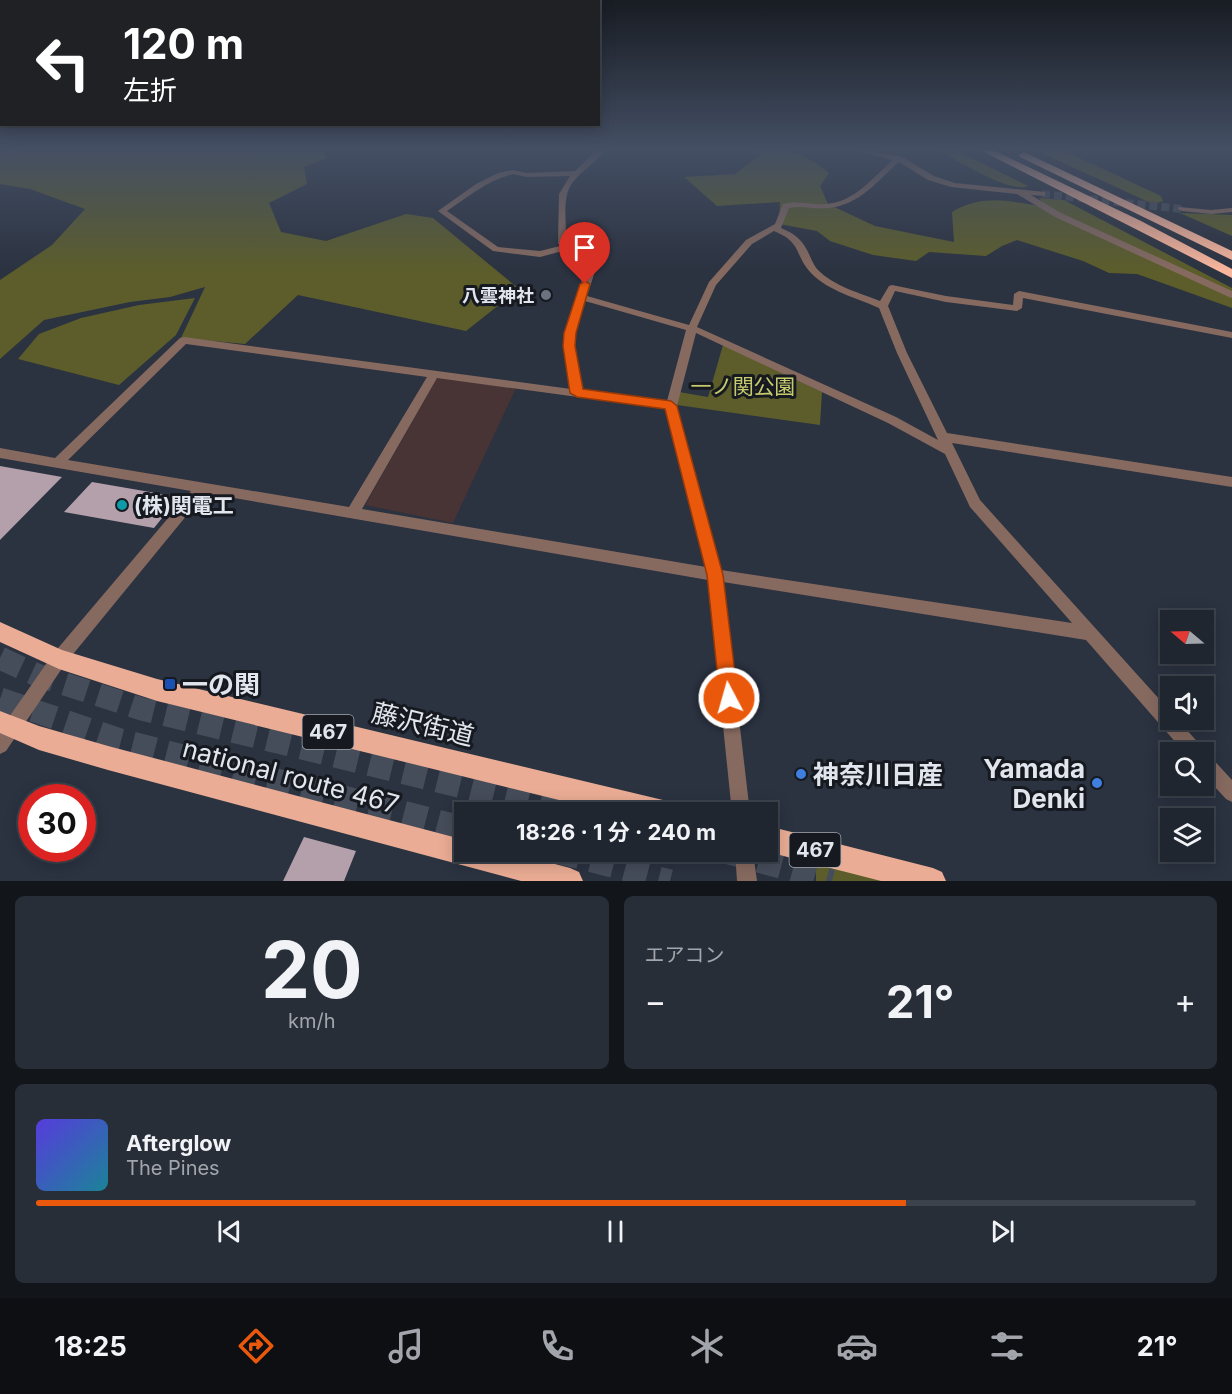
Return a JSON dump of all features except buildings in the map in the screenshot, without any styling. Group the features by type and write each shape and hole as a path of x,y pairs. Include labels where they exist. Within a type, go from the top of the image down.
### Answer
{"highway":[{"path":"1068,189 1232,274"},
{"path":"1094,189 1232,256"},
{"name":"藤沢街道","path":"0,632 59,659 157,690 618,802"},
{"name":"national route 467","path":"4,731 570,881"},
{"name":"467","path":"778,842 933,881"}],"street":[{"path":"474,189 442,211 496,249 540,254 566,248"},
{"path":"565,189 562,243 584,259 590,271 570,333 569,346 577,393"},
{"path":"740,802 715,575 671,406 692,328 711,284 726,266 748,242 779,225 786,206 801,203 828,206 858,196 868,189"},
{"path":"989,189 1042,194"},
{"path":"1018,191 1058,215 1232,295"},
{"path":"1182,209 1211,212 1232,210"},
{"path":"774,228 789,234 800,242 819,275 883,306 902,353 975,503 1186,742"},
{"path":"883,306 892,288 946,299 1017,308 1019,294 1232,334"},
{"path":"580,297 692,328 892,420 949,451"},
{"path":"57,463 184,340 671,406"},
{"path":"353,513 434,374"},
{"path":"943,436 1232,482"},
{"path":"0,453 715,575 1089,633"},
{"path":"4,731 59,659 202,487"},
{"path":"1214,773 1232,793"},
{"path":"745,862 747,881"}],"shaded area":[{"path":"434,374 516,388 453,523 365,505 434,383"}],"green space":[{"path":"30,189 297,189 269,203 281,232 326,241 406,214 433,218 519,289 466,331 298,295 245,344 181,338 205,287 170,297 130,302 44,320 0,359 0,280 52,245 85,209"},
{"path":"698,189 821,189 828,204 875,226 954,242 952,212 964,206 995,200 1040,206 1043,204 1039,198 1064,200 1232,288 1232,308 1137,274 1109,273 1083,261 1017,240 986,256 929,252 916,261 873,255 830,241 817,231 779,224 780,202 717,206"},
{"path":"1121,189 1146,189 1161,196 1163,201 1153,204"},
{"path":"1180,213 1232,215 1232,236"},
{"path":"195,298 176,335 119,385 18,359 39,334 81,318 139,305"},
{"name":"一ノ関公園","path":"723,345 822,392 820,425 677,405 679,392 708,397"},
{"path":"816,858 903,881 816,881"}],"tunnel":[{"path":"1042,194 1182,209"},
{"path":"0,658 37,675 142,709 524,802"},
{"path":"0,699 120,740 454,825"},
{"path":"596,862 670,881"},
{"path":"762,862 832,881"}],"place":[{"name":"八雲神社","path":"546,295"},
{"name":"(株)関電工","path":"122,505"},
{"name":"一の関","path":"170,684"},
{"name":"神奈川日産","path":"801,774"},
{"name":"Yamada Denki","path":"1097,783"}],"route":[{"path":"585,284 574,315 569,346 577,393 671,406 715,575 729,698"}]}
